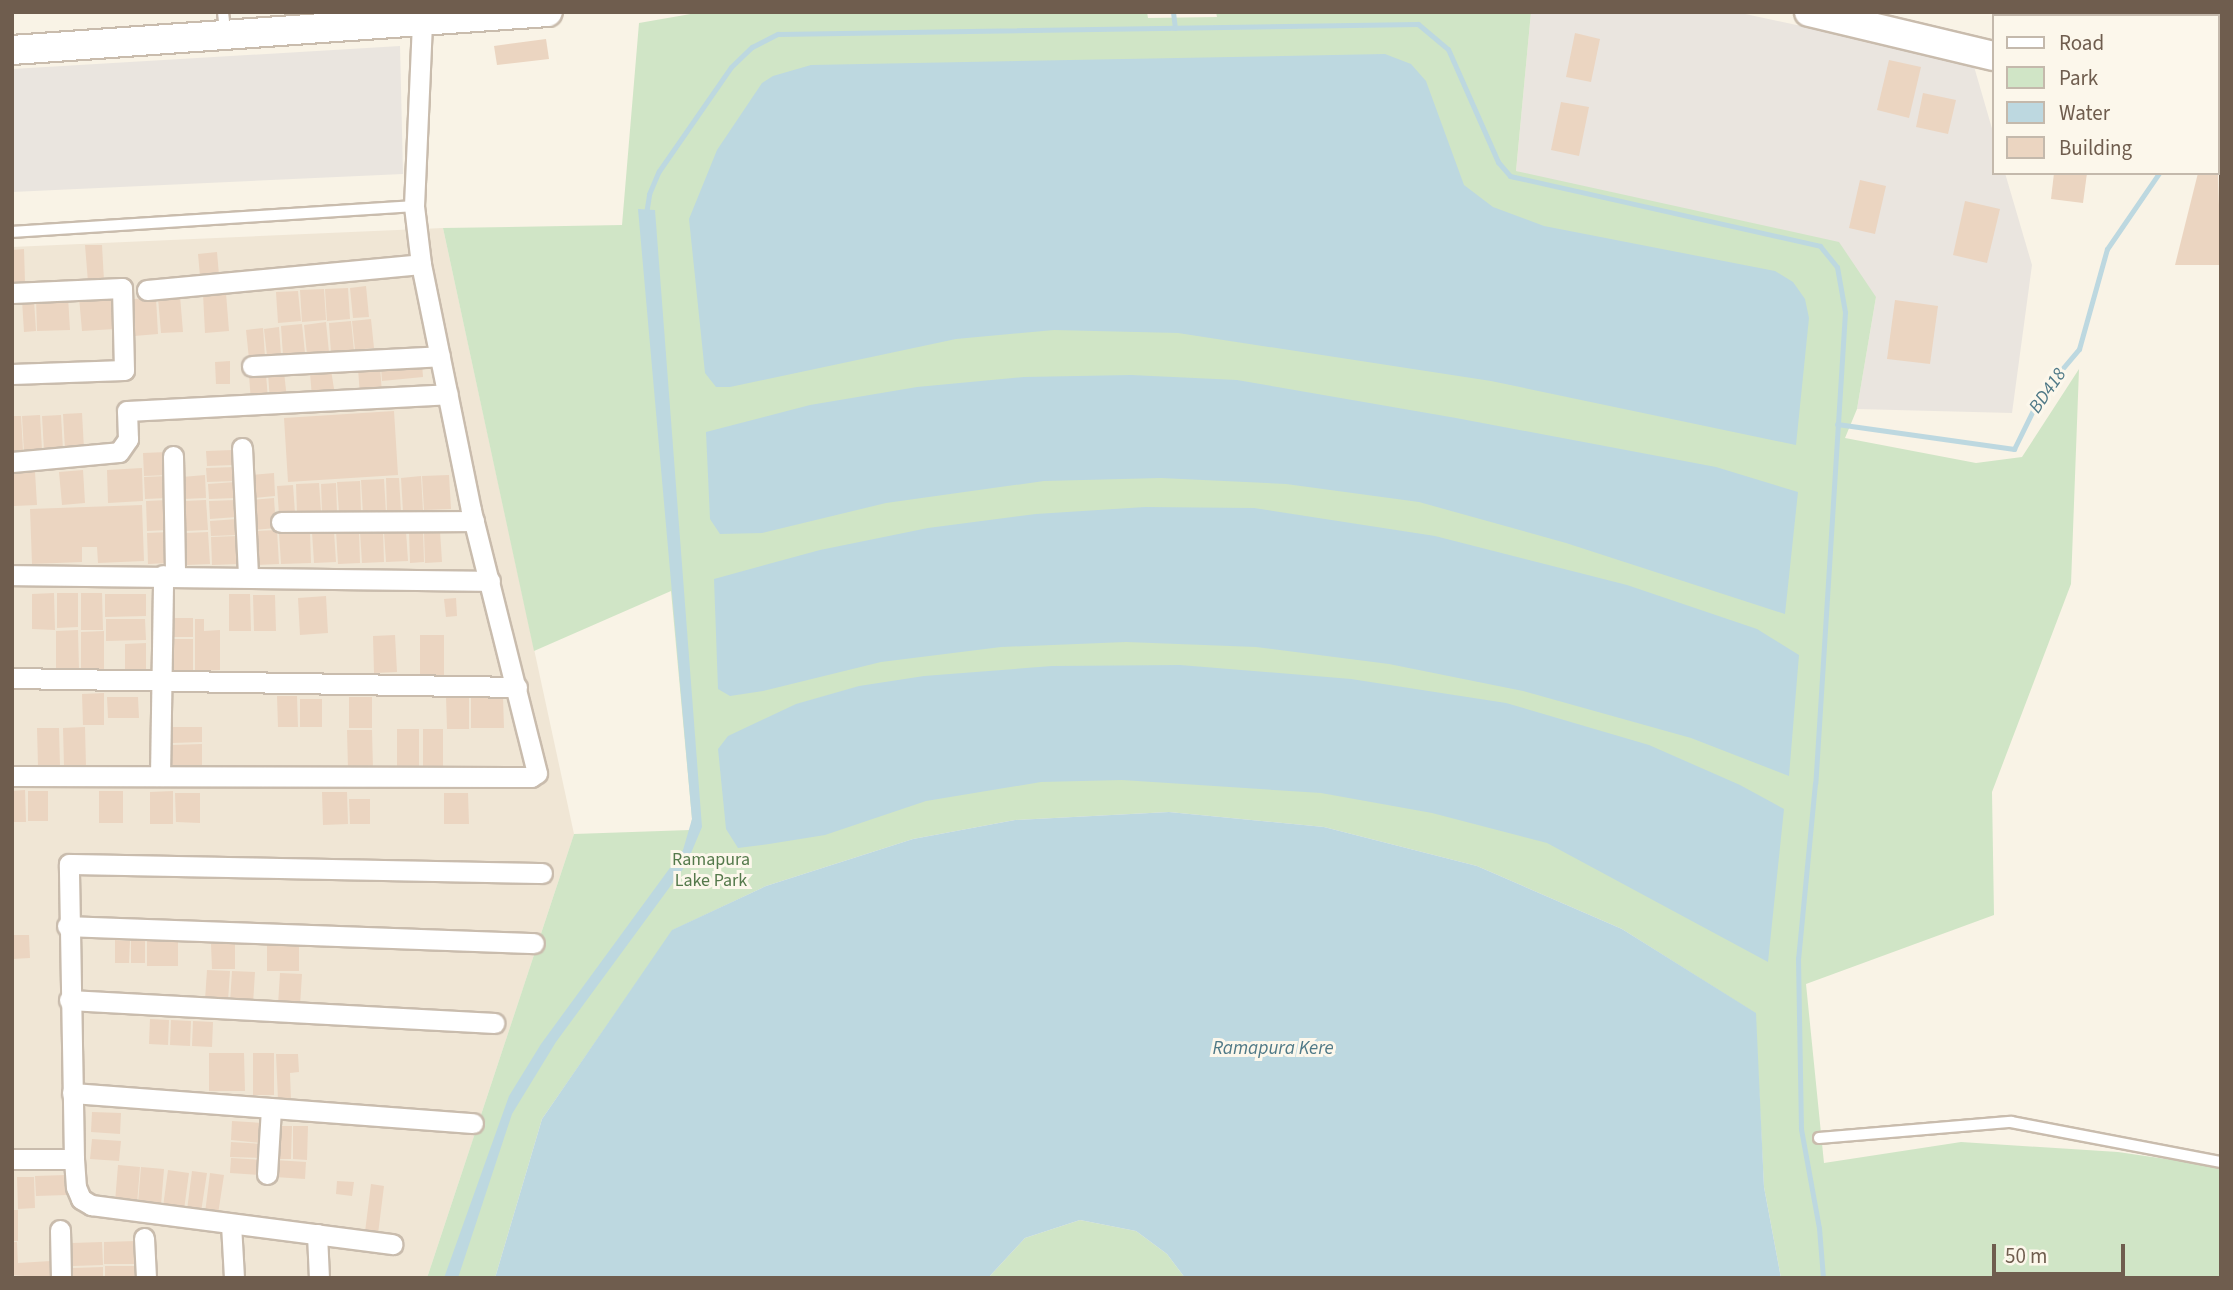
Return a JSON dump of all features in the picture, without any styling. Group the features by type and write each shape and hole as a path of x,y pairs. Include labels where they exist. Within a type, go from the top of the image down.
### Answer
{"main road":[{"path":"12,50 224,24 381,19 422,22 548,12"},
{"path":"1809,12 1992,56"}],"street":[{"path":"12,776 531,777 537,769 474,521 421,264 414,206 422,22"},
{"path":"146,290 421,264"},
{"path":"12,293 122,288 124,370 12,374"},
{"path":"251,366 440,356"},
{"path":"12,463 119,452 128,439 127,411 448,394"},
{"path":"242,448 248,576"},
{"path":"160,776 173,456"},
{"path":"281,522 474,521"},
{"path":"12,575 490,580"},
{"path":"12,678 517,687"},
{"path":"392,1244 91,1205 81,1199 76,1187 74,1159 67,926 69,864 542,873"},
{"path":"67,926 534,943"},
{"path":"69,1000 494,1023"},
{"path":"72,1093 474,1123"},
{"path":"267,1174 271,1108"},
{"path":"12,1159 74,1159"},
{"path":"231,1224 234,1278"},
{"path":"60,1230 61,1278"},
{"path":"317,1234 319,1278"},
{"path":"145,1238 146,1278"}],"lane":[{"path":"12,232 414,206"},
{"path":"1819,1138 2011,1122 2221,1162"}],"shaded area":[{"path":"1531,12 1736,12 1973,63 1992,129 1992,175 2006,175 2032,265 2012,413 1857,409 1876,297 1516,171"},
{"path":"400,46 403,174 12,192 12,69"},
{"path":"443,228 574,834 427,1278 12,1278 12,247"}],"green space":[{"name":"Ramapura Lake Park","path":"702,12 1147,12 1148,18 1217,17 1216,12 1531,12 1516,171 1839,242 1876,297 1857,409 1845,438 1976,463 2022,457 2079,369 2071,584 1992,792 1994,915 1806,984 1824,1163 1961,1142 2118,1152 2221,1167 2221,1278 1781,1278 1764,1187 1755,1013 1622,929 1477,866 1324,827 1169,812 1015,820 913,839 766,886 673,930 542,1119 495,1278 427,1278 574,834 690,830 692,819 671,591 534,651 443,228 622,225 639,23"},
{"path":"1080,1220 1136,1231 1167,1254 1185,1278 988,1278 1025,1238"}],"water":[{"path":"1385,54 1411,64 1426,81 1464,185 1493,207 1544,226 1775,271 1793,282 1805,299 1809,318 1796,445 1491,381 1178,333 1054,330 956,339 730,387 716,387 705,373 689,219 717,150 762,83 773,76 811,65"},
{"path":"638,209 655,210 702,827 686,865 556,1042 512,1114 458,1278 444,1278 509,1096 541,1044 683,850 692,819"},
{"path":"1131,375 1237,380 1456,418 1716,467 1798,492 1785,614 1566,543 1419,502 1286,484 1161,478 1044,481 886,503 762,533 720,534 710,519 706,432 810,405 917,387 1024,377"},
{"path":"1145,507 1254,508 1435,536 1627,585 1757,629 1799,655 1789,776 1691,738 1523,691 1389,664 1256,647 1126,642 1001,647 881,662 763,691 730,696 718,689 714,579 820,550 928,528 1036,514"},
{"path":"1180,665 1351,679 1506,703 1649,745 1740,785 1784,809 1768,962 1547,843 1432,813 1321,793 1122,780 1041,782 926,801 825,835 769,844 738,848 726,829 718,749 728,736 796,704 859,686 924,676 1052,666"},
{"name":"Ramapura Kere","path":"1169,812 1324,827 1477,866 1622,929 1756,1013 1764,1187 1781,1278 1185,1278 1167,1254 1136,1231 1080,1220 1025,1238 988,1278 495,1278 542,1119 672,930 766,886 913,839 1015,820"}],"building":[{"path":"1575,33 1600,39 1591,82 1566,77"},
{"path":"546,39 549,59 497,65 494,46"},
{"path":"1889,60 1921,67 1909,118 1877,110"},
{"path":"1923,93 1956,100 1948,134 1916,127"},
{"path":"1561,102 1589,107 1579,156 1551,150"},
{"path":"2054,175 2087,175 2083,203 2051,199"},
{"path":"2198,175 2218,175 2221,265 2175,265"},
{"path":"1860,180 1886,186 1875,234 1849,228"},
{"path":"1965,201 2000,209 1987,263 1953,255"},
{"path":"85,245 102,245 104,281 88,282"},
{"path":"24,249 25,282 12,282 12,250"},
{"path":"217,252 219,275 200,276 198,254"},
{"path":"366,286 369,317 353,318 350,288"},
{"path":"348,288 350,319 327,321 325,289"},
{"path":"324,289 326,320 302,322 300,290"},
{"path":"298,291 301,321 278,323 276,292"},
{"path":"226,293 229,331 205,333 203,294"},
{"path":"112,294 115,329 82,331 79,297"},
{"path":"180,296 183,332 161,333 158,298"},
{"path":"68,297 70,330 37,331 36,299"},
{"path":"156,298 158,334 134,336 131,299"},
{"path":"22,300 34,300 36,331 24,332"},
{"path":"1895,300 1938,306 1930,364 1887,359"},
{"path":"371,319 374,348 355,350 352,321"},
{"path":"351,321 354,351 331,353 329,323"},
{"path":"326,322 329,352 307,355 304,325"},
{"path":"302,324 305,353 283,356 281,326"},
{"path":"279,327 281,355 267,356 264,329"},
{"path":"263,328 265,357 249,359 246,330"},
{"path":"230,361 230,384 216,384 215,362"},
{"path":"422,363 423,377 382,381 381,367"},
{"path":"380,367 382,393 360,395 358,369"},
{"path":"331,370 335,395 312,397 310,373"},
{"path":"284,372 287,399 270,400 268,374"},
{"path":"266,374 268,400 251,402 249,375"},
{"path":"394,411 398,475 288,482 284,418"},
{"path":"82,413 84,449 65,450 63,414"},
{"path":"40,415 42,450 24,452 22,416"},
{"path":"61,415 63,450 44,451 42,416"},
{"path":"12,416 21,416 23,451 12,452"},
{"path":"233,450 234,465 207,466 206,451"},
{"path":"167,452 168,475 144,476 143,453"},
{"path":"235,467 236,481 207,482 206,468"},
{"path":"142,468 143,501 108,503 107,470"},
{"path":"83,470 85,503 62,505 59,472"},
{"path":"35,472 37,505 14,506 12,473"},
{"path":"274,473 275,496 253,498 251,475"},
{"path":"205,475 206,498 183,499 182,477"},
{"path":"449,475 451,509 424,510 422,476"},
{"path":"167,476 168,498 145,499 144,477"},
{"path":"421,476 423,511 403,512 401,478"},
{"path":"386,478 399,478 401,512 387,512"},
{"path":"384,479 386,513 363,514 361,480"},
{"path":"360,481 361,512 339,513 337,482"},
{"path":"235,482 236,498 209,499 208,484"},
{"path":"319,483 321,512 297,514 296,484"},
{"path":"336,483 337,512 322,513 321,484"},
{"path":"293,485 295,513 279,514 277,486"},
{"path":"274,498 276,528 254,530 252,500"},
{"path":"167,500 169,530 147,531 146,501"},
{"path":"206,500 208,530 185,531 184,501"},
{"path":"236,500 237,517 210,519 209,501"},
{"path":"142,505 144,561 98,563 97,547 82,547 82,562 32,564 30,509"},
{"path":"237,519 238,535 211,536 210,521"},
{"path":"277,530 279,564 257,565 255,531"},
{"path":"359,530 360,563 338,564 336,531"},
{"path":"334,531 336,562 314,563 312,532"},
{"path":"383,531 384,562 362,563 360,532"},
{"path":"406,531 408,561 386,562 384,532"},
{"path":"409,531 423,531 424,562 410,563"},
{"path":"440,531 442,562 425,563 424,532"},
{"path":"169,532 170,563 148,564 147,533"},
{"path":"208,532 210,564 187,565 185,533"},
{"path":"310,532 311,563 281,564 279,533"},
{"path":"237,536 239,564 212,565 211,537"},
{"path":"54,593 55,630 32,629 32,594"},
{"path":"57,593 78,593 78,627 57,628"},
{"path":"81,593 102,593 103,630 81,630"},
{"path":"105,594 146,594 146,616 105,617"},
{"path":"229,594 250,594 251,631 229,631"},
{"path":"253,595 275,595 276,631 254,631"},
{"path":"326,596 328,633 300,635 298,598"},
{"path":"456,598 457,616 446,617 444,599"},
{"path":"170,618 193,618 193,637 170,637"},
{"path":"106,619 145,619 146,640 106,641"},
{"path":"195,619 204,619 204,631 220,630 220,670 195,671"},
{"path":"78,630 79,670 56,670 56,631"},
{"path":"104,631 104,669 81,669 81,632"},
{"path":"395,635 397,672 374,673 373,636"},
{"path":"420,635 444,635 444,680 420,680"},
{"path":"171,639 193,639 193,671 171,671"},
{"path":"146,643 146,669 125,669 125,644"},
{"path":"104,693 104,725 83,725 82,694"},
{"path":"277,696 297,696 298,727 278,727"},
{"path":"446,696 469,696 469,729 447,729"},
{"path":"107,697 138,697 139,718 108,718"},
{"path":"349,697 372,697 372,728 349,728"},
{"path":"503,697 504,728 471,728 471,698"},
{"path":"300,699 322,699 322,727 300,727"},
{"path":"85,727 86,767 64,767 63,728"},
{"path":"172,727 202,727 202,742 172,743"},
{"path":"37,728 59,728 60,766 38,766"},
{"path":"397,729 419,729 419,766 397,767"},
{"path":"423,729 443,729 443,767 423,767"},
{"path":"347,730 372,730 373,769 348,769"},
{"path":"202,744 202,767 172,767 172,745"},
{"path":"25,790 26,822 12,822 12,791"},
{"path":"28,791 48,791 48,821 28,821"},
{"path":"99,791 123,791 123,823 99,823"},
{"path":"173,791 173,824 150,824 150,792"},
{"path":"322,792 347,792 348,824 323,825"},
{"path":"175,793 200,793 200,823 176,822"},
{"path":"444,793 468,793 469,824 444,824"},
{"path":"349,799 370,799 370,824 350,824"},
{"path":"12,935 29,935 30,958 12,959"},
{"path":"115,940 130,941 129,963 115,963"},
{"path":"131,940 145,940 145,963 131,963"},
{"path":"147,940 178,941 178,966 147,966"},
{"path":"211,944 235,944 235,969 212,969"},
{"path":"267,945 299,945 299,971 267,971"},
{"path":"207,970 230,971 228,1001 205,1000"},
{"path":"232,971 255,972 253,1004 230,1003"},
{"path":"280,973 302,974 300,1006 278,1005"},
{"path":"150,1019 169,1020 168,1045 149,1044"},
{"path":"171,1020 191,1021 190,1046 170,1045"},
{"path":"193,1021 213,1022 212,1047 192,1046"},
{"path":"209,1053 244,1053 245,1091 209,1091"},
{"path":"253,1053 274,1053 274,1095 253,1095"},
{"path":"276,1054 298,1054 299,1072 290,1073 291,1100 278,1100"},
{"path":"92,1112 121,1113 120,1134 91,1132"},
{"path":"232,1121 264,1123 262,1143 231,1140"},
{"path":"276,1126 292,1126 291,1159 275,1159"},
{"path":"293,1126 308,1126 307,1160 293,1159"},
{"path":"92,1139 121,1141 119,1161 90,1159"},
{"path":"231,1142 262,1144 261,1158 230,1157"},
{"path":"231,1158 262,1160 261,1175 230,1173"},
{"path":"275,1160 306,1162 305,1179 275,1177"},
{"path":"118,1165 140,1167 137,1204 115,1202"},
{"path":"141,1167 164,1169 161,1205 138,1203"},
{"path":"168,1170 189,1173 184,1210 163,1207"},
{"path":"192,1171 207,1173 201,1212 187,1210"},
{"path":"210,1173 224,1175 218,1214 205,1213"},
{"path":"66,1175 67,1195 36,1196 35,1176"},
{"path":"17,1177 34,1177 35,1208 18,1209"},
{"path":"337,1181 354,1182 352,1196 336,1194"},
{"path":"371,1184 384,1186 378,1234 365,1232"},
{"path":"12,1210 18,1210 18,1241 12,1241"},
{"path":"136,1241 136,1264 104,1264 104,1242"},
{"path":"12,1242 17,1242 18,1263 51,1261 51,1278 12,1275"},
{"path":"102,1242 103,1265 73,1266 72,1243"},
{"path":"105,1266 135,1266 136,1278 105,1278"},
{"path":"103,1267 103,1278 73,1278 73,1268"}],"waterway":[{"path":"1173,12 1175,28"},
{"path":"646,214 649,194 659,171 731,67 752,47 778,34 1418,24 1448,49 1498,162 1510,176 1820,246 1837,267 1845,312 1815,783 1798,958 1801,1129 1819,1228 1823,1278"},
{"name":"BD418","path":"1837,424 2014,449 2041,394 2079,349 2107,249 2158,175"}]}
